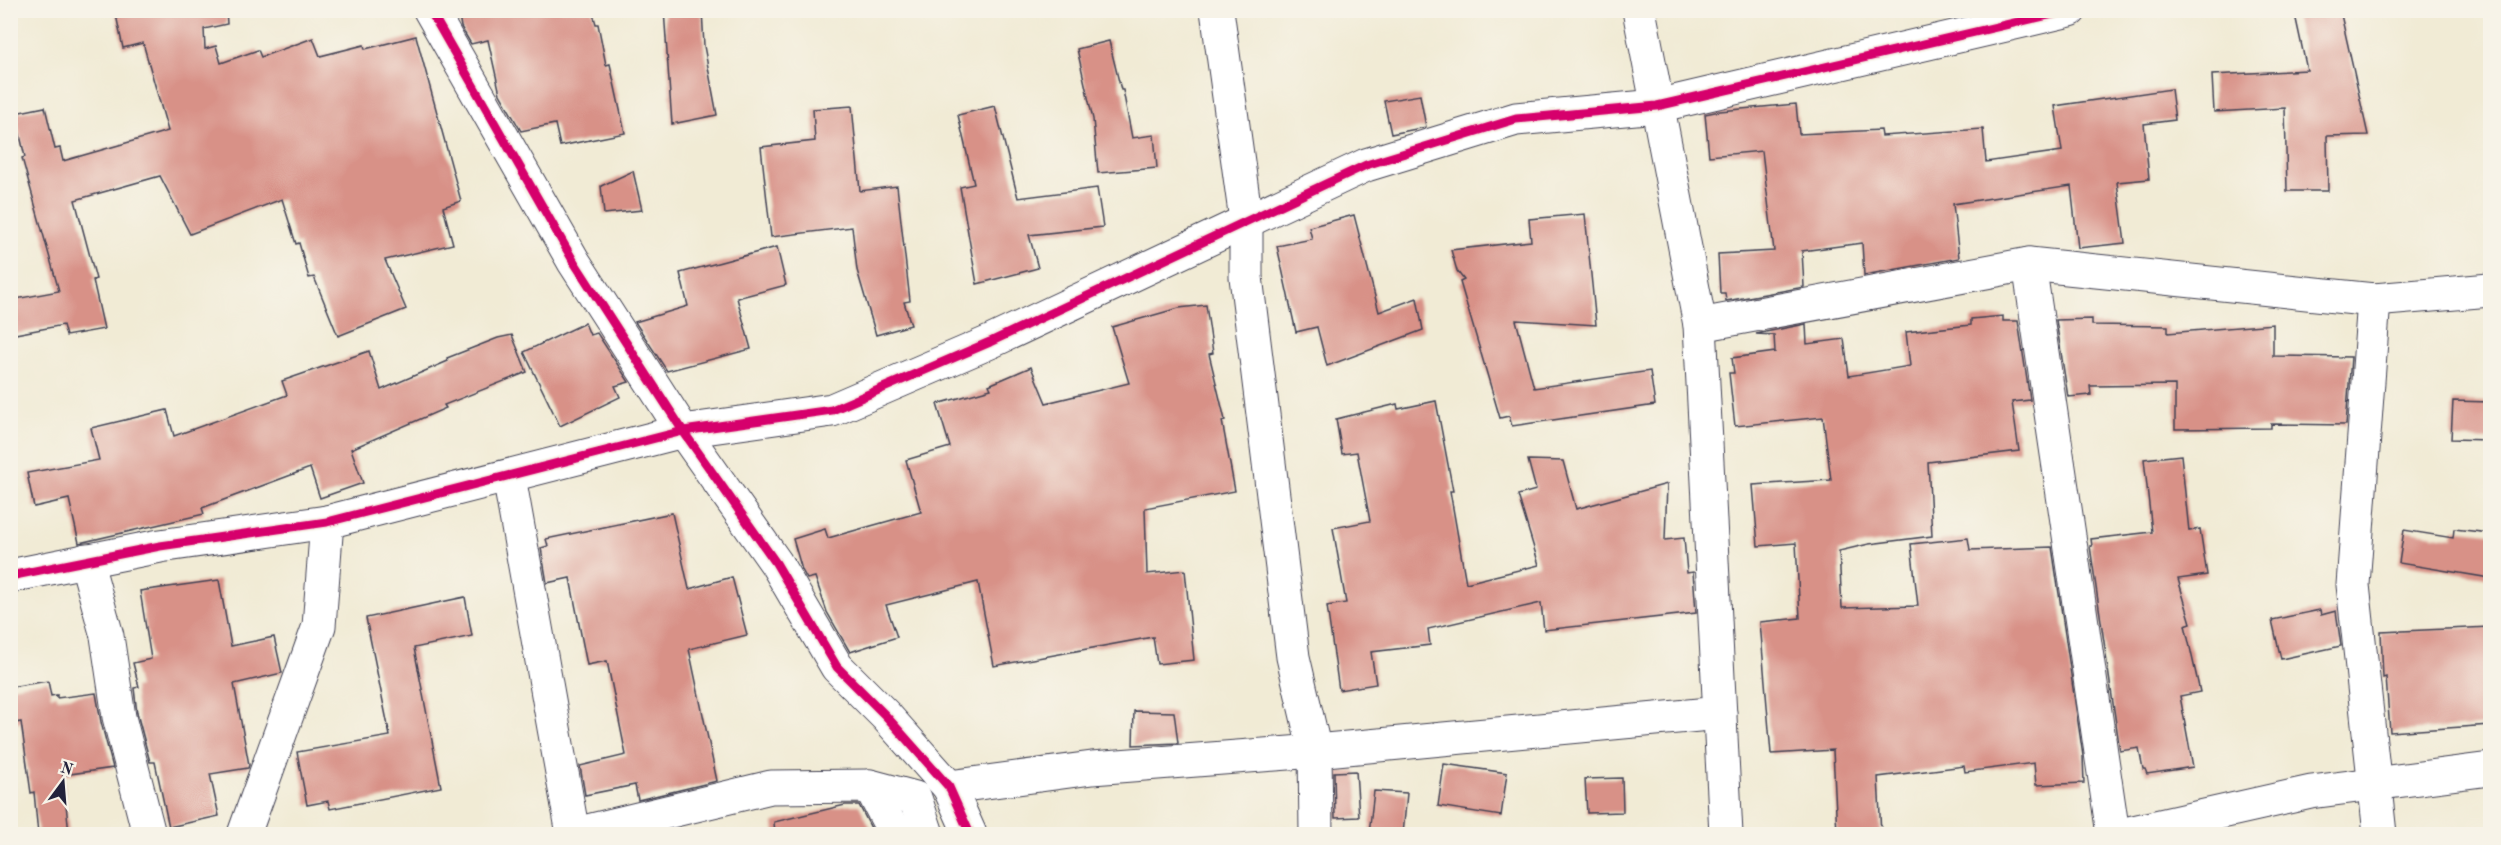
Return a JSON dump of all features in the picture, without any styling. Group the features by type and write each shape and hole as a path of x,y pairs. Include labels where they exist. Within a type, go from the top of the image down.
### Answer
{"street":[{"path":"430,10 574,262 682,431 776,563 837,667 886,716 949,787 970,834"},
{"path":"1217,10 1246,220 1246,277 1293,657 1315,751 1316,834"},
{"path":"1639,10 1700,325 1726,834"},
{"path":"10,576 160,546 327,522 682,431 832,410 990,342 1366,165 1516,119 1657,106 2070,10"},
{"path":"1700,325 2029,264 2374,300 2490,290"},
{"path":"2029,264 2113,834"},
{"path":"2374,300 2353,585 2380,834"},
{"path":"509,477 574,834 771,787 870,786 915,798 927,834"},
{"path":"244,834 319,626 327,522"},
{"path":"86,560 106,636 119,717 149,834"},
{"path":"949,787 1092,768 1315,751 1720,713"},
{"path":"2124,834 2311,792 2490,769"},
{"path":"870,786 895,834"}],"building":[{"path":"115,10 226,10 227,24 204,29 205,49 216,46 221,63 258,50 261,57 313,38 320,56 364,45 365,49 416,36 461,201 443,207 453,244 385,260 406,309 338,336 314,277 309,278 299,243 296,244 282,199 190,234 160,176 75,200 96,279 93,280 104,329 66,336 63,325 10,335 10,300 59,291 22,158 25,157 15,113 45,107 55,149 60,148 63,161 168,131 143,43 123,48"},
{"path":"458,10 592,10 596,24 598,24 606,65 610,64 625,133 560,146 555,124 521,131 500,94 488,40 471,44 461,27"},
{"path":"664,10 702,10 704,46 717,115 672,124"},
{"path":"2294,10 2340,10 2368,135 2327,136 2328,191 2287,191 2285,108 2214,112 2212,75 2307,70"},
{"path":"1109,41 1121,90 1123,90 1132,138 1154,135 1157,168 1098,173 1093,119 1077,49"},
{"path":"2171,89 2175,120 2144,124 2149,179 2117,182 2125,243 2078,248 2071,186 1953,204 1959,258 1864,275 1862,243 1802,251 1804,287 1726,301 1725,293 1720,293 1718,254 1774,251 1762,151 1709,156 1705,114 1796,104 1799,134 1881,130 1882,136 1983,129 1986,162 2062,151 2055,106"},
{"path":"1420,95 1426,127 1391,134 1384,101"},
{"path":"852,106 860,191 897,186 910,301 904,302 911,325 876,335 857,270 852,227 771,237 761,147 815,141 813,109"},
{"path":"995,106 1018,198 1097,188 1103,227 1029,235 1038,268 977,284 960,187 974,184 958,115"},
{"path":"633,171 642,210 604,214 601,186"},
{"path":"1585,214 1596,325 1516,320 1534,388 1650,371 1655,405 1512,426 1509,416 1500,418 1460,282 1464,280 1457,271 1451,250 1531,241 1529,219"},
{"path":"1354,215 1379,312 1417,298 1423,330 1327,366 1317,327 1296,332 1277,246 1312,239 1309,227"},
{"path":"777,247 786,285 737,298 751,349 667,371 635,322 688,306 680,273"},
{"path":"1206,305 1213,353 1209,354 1225,420 1222,421 1235,491 1145,508 1147,574 1185,570 1194,660 1157,664 1153,637 994,666 978,582 886,605 897,637 850,652 827,612 815,577 807,579 802,570 793,539 825,529 828,538 921,512 906,460 950,447 937,404 991,389 989,385 1031,367 1046,403 1129,383 1112,327 1179,308"},
{"path":"2003,316 2003,321 2018,321 2030,400 2012,402 2019,451 1928,462 1932,536 1869,544 1839,551 1842,608 1918,606 1911,544 1968,538 1970,550 2052,547 2083,756 2084,783 2036,785 2034,763 1965,772 1964,766 1878,777 1881,834 1837,834 1833,750 1771,754 1760,622 1800,618 1796,543 1758,546 1753,485 1831,480 1823,417 1735,426 1729,373 1734,373 1732,358 1775,352 1774,335 1756,334 1806,324 1807,344 1844,339 1849,376 1910,366 1906,332 1971,325 1971,319"},
{"path":"2092,319 2092,325 2168,326 2168,333 2273,324 2273,356 2351,357 2346,425 2271,424 2271,428 2175,429 2175,385 2090,386 2091,395 2068,397 2056,320"},
{"path":"585,323 590,335 597,333 629,382 615,386 620,397 560,426 524,352"},
{"path":"512,335 527,372 444,405 446,408 351,449 363,483 320,498 310,468 202,508 204,514 79,543 69,499 34,507 27,473 99,460 91,428 167,410 174,436 287,395 282,381 369,351 381,390 448,361 447,358 498,338"},
{"path":"1436,401 1453,491 1450,491 1466,583 1539,565 1518,495 1536,490 1528,460 1563,461 1576,509 1667,484 1665,540 1684,538 1687,573 1693,572 1696,613 1544,630 1541,603 1428,629 1430,645 1371,652 1376,684 1339,690 1327,606 1346,603 1333,528 1370,521 1357,452 1342,454 1336,419 1397,404 1398,409"},
{"path":"2453,401 2490,402 2490,440 2451,439"},
{"path":"2181,455 2189,531 2200,529 2207,575 2178,579 2191,623 2185,625 2200,692 2180,696 2193,767 2147,774 2143,769 2139,748 2120,751 2090,546 2092,546 2091,539 2152,532 2144,459"},
{"path":"672,513 689,589 732,577 747,635 689,649 717,781 638,800 635,785 585,795 580,766 626,755 607,661 587,665 570,578 547,583 541,548 548,546 546,539"},
{"path":"2454,529 2490,533 2490,578 2399,563 2404,530 2453,538"},
{"path":"219,580 231,646 274,637 282,673 234,684 249,765 248,768 210,774 219,816 169,827 155,762 150,762 137,713 134,688 139,687 133,663 151,659 140,591"},
{"path":"465,597 472,636 414,648 441,787 330,809 328,801 307,805 297,752 390,736 366,618"},
{"path":"2320,610 2321,615 2336,611 2341,646 2281,659 2272,620"},
{"path":"2490,627 2490,725 2390,732 2386,677 2383,678 2381,632"},
{"path":"48,681 51,696 57,695 57,698 96,693 113,768 63,775 69,834 38,834 34,792 31,793 21,722 10,724 10,687"},
{"path":"1134,711 1174,712 1178,743 1133,745"},
{"path":"1444,764 1507,773 1501,816 1438,806"},
{"path":"1356,771 1359,817 1335,818 1334,772"},
{"path":"1622,778 1623,812 1587,813 1585,779"},
{"path":"1374,791 1407,793 1403,834 1369,834"},
{"path":"845,805 859,805 874,834 775,834 774,822"}],"cycle path":[{"path":"430,10 574,262 683,431 776,563 837,667 886,716 949,787 970,834"},
{"path":"10,576 160,546 327,522 683,431 832,410 990,342 1366,165 1516,119 1657,106 2070,10"}]}
